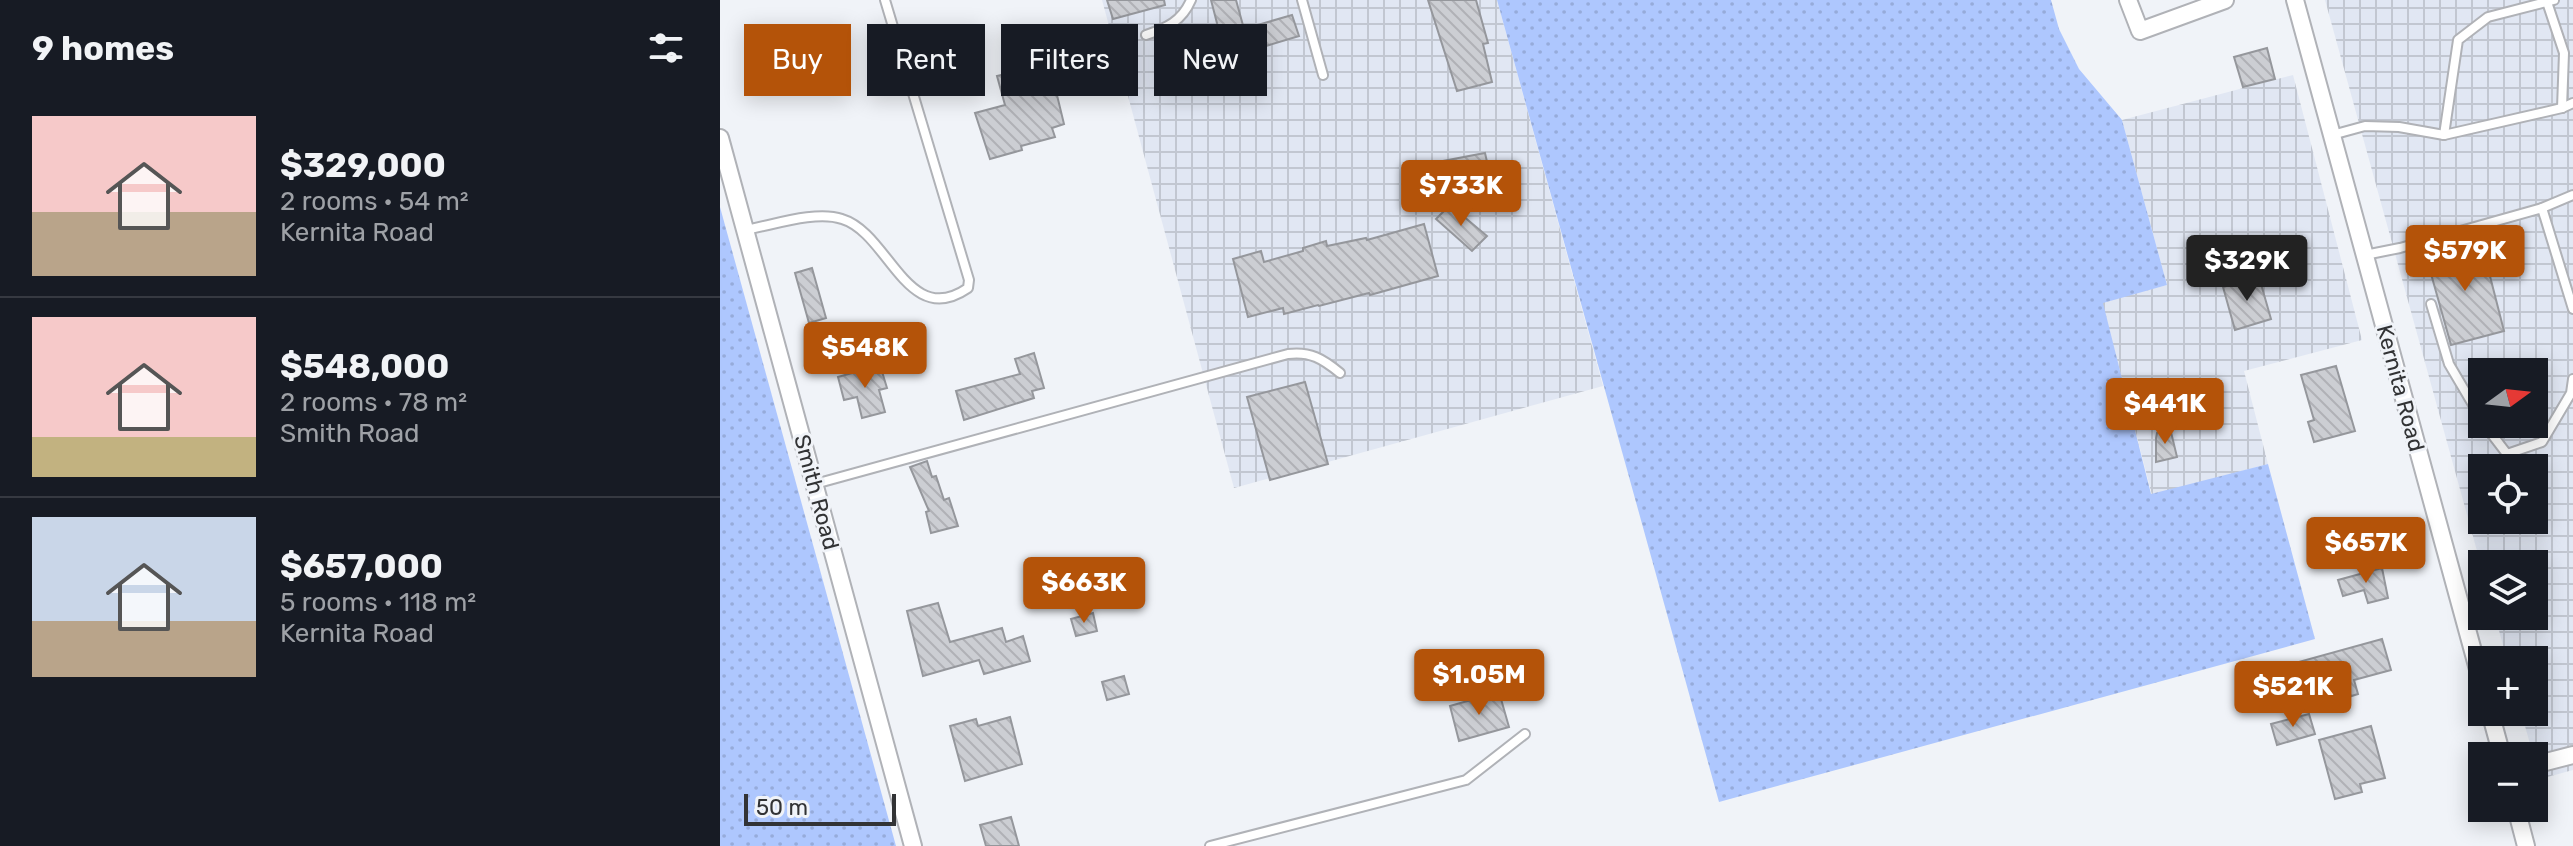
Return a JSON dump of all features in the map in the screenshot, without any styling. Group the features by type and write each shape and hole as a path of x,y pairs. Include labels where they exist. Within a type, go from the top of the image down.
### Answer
{"street":[{"path":"2128,0 2140,31 2225,0"},
{"name":"Kernita Road","path":"2295,0 2472,646"},
{"name":"Smith Road","path":"720,138 913,846"},
{"path":"2548,761 2573,755"},
{"path":"2520,822 2526,846"}],"lane":[{"path":"745,230 824,216 846,220 884,253 905,283 914,290 940,298 968,288 969,280 885,0"},
{"path":"1146,35 1166,29 1176,22 1185,14 1191,0"},
{"path":"1302,0 1323,75"},
{"path":"2444,135 2458,40 2488,17 2551,1 2564,53 2562,108"},
{"path":"2332,135 2365,126 2388,126 2444,135 2573,103"},
{"path":"2365,255 2542,208 2573,195"},
{"path":"2542,208 2573,309"},
{"path":"2431,304 2449,364 2468,396"},
{"path":"815,484 1288,354 1308,353 1340,373"},
{"path":"2548,432 2571,393 2573,379"},
{"path":"2495,438 2507,454 2542,442 2544,438"},
{"path":"1210,846 1466,780 1525,734"}],"shaded area":[{"path":"1102,0 1497,0 1603,386 1234,488 1128,96 1138,96 1138,24 1108,24"},
{"path":"1497,0 2051,0 2059,29 2079,69 2122,120 2167,285 2103,303 2151,494 2268,464 2315,639 1719,802"},
{"path":"2325,0 2573,0 2573,770 2548,777 2548,742 2530,742 2525,726 2548,726 2548,646 2503,646 2499,630 2548,630 2548,550 2477,550 2472,534 2548,534 2548,454 2468,454 2468,518"},
{"path":"2293,75 2362,340 2244,371 2268,464 2152,495 2102,302 2167,285 2122,120"},
{"path":"720,207 896,846 720,846"}],"building":[{"path":"1107,0 1164,0 1165,5 1113,19"},
{"path":"1211,0 1236,0 1243,24 1217,24"},
{"path":"1428,0 1476,0 1488,43 1483,44 1492,82 1457,91"},
{"path":"1292,15 1299,36 1267,46 1267,24 1261,24"},
{"path":"2267,48 2275,79 2243,87 2234,57"},
{"path":"1003,96 1057,96 1064,124 1052,128 1055,137 990,159 975,113 1005,105"},
{"path":"1485,153 1490,175 1436,185 1432,163"},
{"path":"1450,205 1487,236 1472,251 1436,219"},
{"path":"1424,224 1438,276 1284,314 1283,308 1248,317 1233,259 1261,251 1264,262 1326,241 1327,246 1367,240"},
{"path":"2481,241 2504,331 2451,345 2426,256"},
{"path":"812,268 826,318 809,323 795,273"},
{"path":"2259,277 2271,319 2235,330 2223,287"},
{"path":"1034,353 1044,388 1032,391 1034,398 964,420 956,391 1020,374 1015,359"},
{"path":"880,365 887,388 879,390 885,412 862,418 857,397 844,400 838,377"},
{"path":"2336,366 2355,431 2314,442 2308,422 2314,420 2301,375"},
{"path":"1305,382 1328,464 1270,480 1247,397"},
{"path":"2162,430 2171,432 2177,457 2156,462 2156,438"},
{"path":"927,461 944,500 949,498 958,526 931,533 926,512 929,511 910,467"},
{"path":"2382,568 2388,598 2368,603 2364,590 2343,596 2338,580"},
{"path":"938,603 950,642 1002,628 1006,642 1023,636 1030,661 984,674 979,660 923,676 907,611"},
{"path":"1093,613 1097,631 1076,636 1071,619"},
{"path":"2382,639 2391,670 2354,680 2358,694 2339,700 2331,671 2275,686 2270,670"},
{"path":"1124,676 1129,694 1107,700 1102,682"},
{"path":"1499,692 1509,727 1459,741 1450,706"},
{"path":"2309,714 2315,734 2277,745 2271,724"},
{"path":"1010,717 1022,764 965,781 950,726 976,719 978,726"},
{"path":"2371,726 2385,778 2360,784 2362,792 2335,799 2319,740"},
{"path":"1011,817 1019,846 986,846 980,825"}]}
